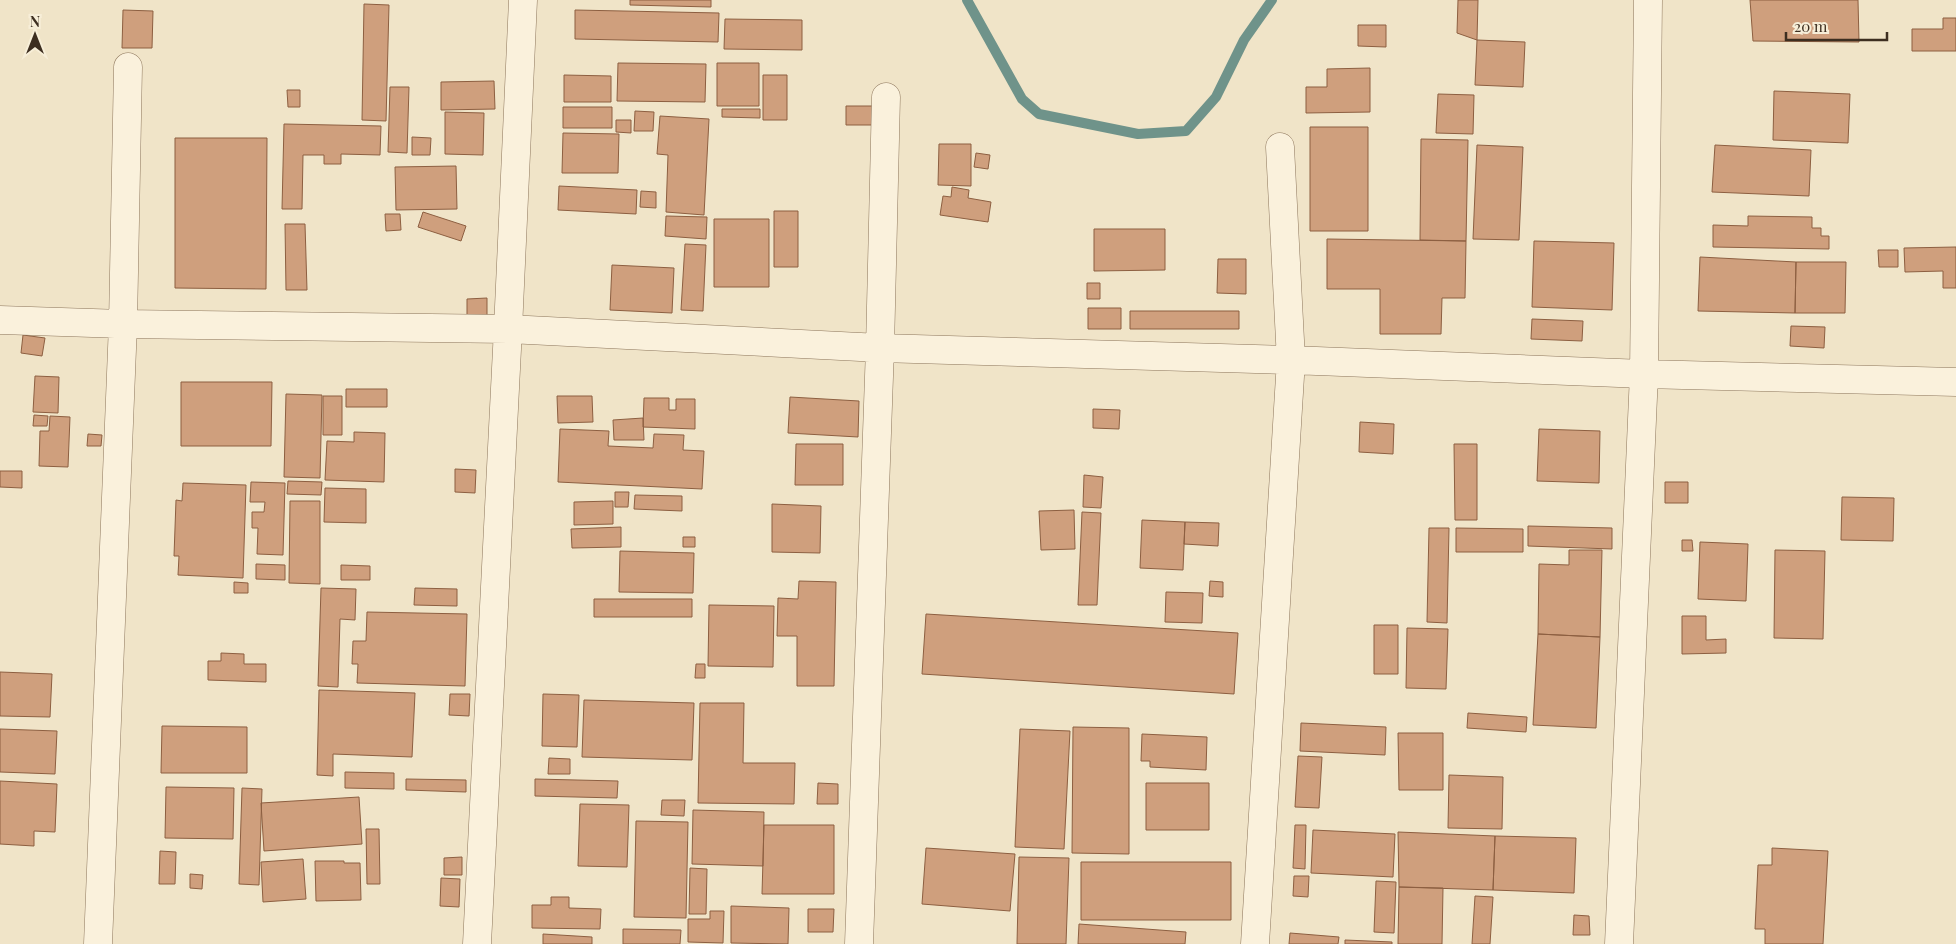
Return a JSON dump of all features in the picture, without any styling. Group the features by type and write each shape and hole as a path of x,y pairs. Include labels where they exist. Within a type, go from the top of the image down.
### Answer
{"street":[{"path":"476,944 523,0"},
{"path":"1620,944 1644,374 1648,0"},
{"path":"98,944 123,324 128,67"},
{"path":"859,944 880,348 886,97"},
{"path":"1255,944 1291,360 1280,147"},
{"path":"0,320 123,324 508,329 880,348 1291,360 1644,374 1956,382"}],"building":[{"path":"630,0 711,0 711,7 630,5"},
{"path":"1458,0 1478,0 1477,40 1457,33"},
{"path":"1750,0 1858,0 1859,42 1753,41"},
{"path":"364,4 389,5 386,121 362,120"},
{"path":"123,10 153,11 152,48 122,48"},
{"path":"575,10 719,13 718,42 575,39"},
{"path":"1943,18 1956,18 1956,51 1912,51 1912,29 1943,29"},
{"path":"725,19 802,20 802,50 724,49"},
{"path":"1358,25 1386,25 1386,47 1358,46"},
{"path":"1477,40 1525,42 1523,87 1475,85"},
{"path":"618,63 706,64 705,102 617,101"},
{"path":"717,63 759,63 759,106 717,106"},
{"path":"1370,68 1370,112 1306,113 1306,87 1327,87 1327,69"},
{"path":"564,75 611,76 611,102 564,102"},
{"path":"763,75 787,75 787,120 763,120"},
{"path":"494,81 495,109 441,110 441,82"},
{"path":"390,87 409,87 407,153 388,152"},
{"path":"287,90 300,90 300,107 288,107"},
{"path":"1774,91 1850,94 1848,143 1773,140"},
{"path":"1438,94 1474,95 1473,134 1436,133"},
{"path":"846,106 876,106 876,125 846,125"},
{"path":"563,107 612,107 612,128 563,128"},
{"path":"722,109 760,109 760,118 722,117"},
{"path":"635,111 654,112 653,131 634,131"},
{"path":"445,112 484,113 483,155 445,154"},
{"path":"660,116 709,119 704,215 666,212 668,155 657,154"},
{"path":"616,120 631,120 631,133 616,132"},
{"path":"284,124 381,126 380,155 341,154 341,164 324,164 324,155 303,155 302,209 282,209"},
{"path":"1310,127 1368,127 1368,231 1310,231"},
{"path":"563,133 619,134 618,173 562,173"},
{"path":"412,137 431,138 430,155 412,155"},
{"path":"175,138 267,138 266,289 175,288"},
{"path":"1421,139 1468,140 1466,241 1420,240"},
{"path":"939,144 971,144 971,186 938,185"},
{"path":"1477,145 1523,147 1519,240 1473,239"},
{"path":"1715,145 1811,150 1809,196 1712,192"},
{"path":"976,153 990,155 988,169 974,167"},
{"path":"456,166 457,209 396,210 395,167"},
{"path":"559,186 637,190 636,214 558,210"},
{"path":"952,187 969,190 968,198 991,202 988,222 940,215 943,196 951,197"},
{"path":"641,191 656,192 656,208 640,207"},
{"path":"774,211 798,211 798,267 774,267"},
{"path":"423,212 466,226 461,241 418,227"},
{"path":"385,214 400,214 401,230 386,231"},
{"path":"666,216 707,217 706,239 665,236"},
{"path":"1748,216 1812,217 1812,228 1821,228 1821,236 1829,236 1829,249 1713,247 1713,225 1748,226"},
{"path":"714,219 769,219 769,287 714,287"},
{"path":"285,224 305,224 307,290 286,290"},
{"path":"1094,229 1165,229 1165,270 1094,271"},
{"path":"1327,239 1466,241 1465,298 1442,298 1441,334 1380,334 1380,289 1327,289"},
{"path":"1534,241 1614,243 1612,310 1532,307"},
{"path":"685,244 706,245 703,311 681,310"},
{"path":"1956,247 1956,288 1943,288 1943,271 1905,272 1904,248"},
{"path":"1878,250 1898,250 1898,267 1879,267"},
{"path":"1700,257 1796,262 1795,313 1698,311"},
{"path":"1218,259 1246,259 1246,294 1217,293"},
{"path":"1796,262 1846,262 1845,313 1795,313"},
{"path":"612,265 674,268 672,313 610,310"},
{"path":"1087,283 1100,283 1100,299 1087,299"},
{"path":"487,298 487,326 467,326 467,299"},
{"path":"1088,308 1121,308 1121,329 1088,329"},
{"path":"1130,311 1239,311 1239,329 1130,329"},
{"path":"1532,319 1583,321 1582,341 1531,339"},
{"path":"1791,326 1825,327 1824,348 1790,346"},
{"path":"23,335 45,338 42,356 21,353"},
{"path":"35,376 59,377 58,413 33,412"},
{"path":"181,382 272,382 271,446 181,446"},
{"path":"346,389 387,389 387,407 346,407"},
{"path":"286,394 322,395 320,478 284,477"},
{"path":"323,396 342,396 342,435 323,435"},
{"path":"557,396 592,396 593,422 558,423"},
{"path":"790,397 859,401 858,437 788,433"},
{"path":"644,398 669,398 669,410 676,410 676,399 695,399 695,429 643,427"},
{"path":"1093,409 1120,410 1119,429 1093,428"},
{"path":"34,415 48,416 47,426 33,426"},
{"path":"50,416 70,417 68,467 39,466 40,431 49,431"},
{"path":"643,418 644,440 614,440 613,420"},
{"path":"1360,422 1394,424 1393,454 1359,452"},
{"path":"560,429 609,431 608,446 653,448 654,434 684,435 683,450 704,451 702,489 558,482"},
{"path":"1539,429 1600,431 1599,483 1537,481"},
{"path":"354,432 385,433 384,482 325,480 327,441 354,442"},
{"path":"88,434 102,435 101,446 87,446"},
{"path":"796,444 843,444 843,485 795,485"},
{"path":"1454,444 1477,444 1477,520 1455,520"},
{"path":"455,469 476,470 475,493 455,492"},
{"path":"0,471 22,471 22,488 0,487"},
{"path":"1084,475 1103,477 1101,508 1083,507"},
{"path":"288,481 322,482 321,495 287,494"},
{"path":"251,482 285,483 283,555 257,554 258,528 252,528 252,512 264,512 265,502 250,502"},
{"path":"1665,482 1688,482 1688,503 1665,503"},
{"path":"183,483 246,485 243,578 178,575 179,556 174,556 176,500 182,501"},
{"path":"325,488 366,489 366,523 324,522"},
{"path":"615,492 629,492 628,507 615,507"},
{"path":"635,495 682,496 682,511 634,509"},
{"path":"1842,497 1894,498 1893,541 1841,540"},
{"path":"290,501 320,501 320,584 289,583"},
{"path":"613,501 613,524 574,525 574,502"},
{"path":"772,504 821,506 820,553 772,552"},
{"path":"1074,510 1075,549 1041,550 1039,511"},
{"path":"1082,512 1101,513 1097,605 1078,605"},
{"path":"1142,520 1185,522 1183,570 1140,568"},
{"path":"1185,522 1219,523 1218,546 1184,544"},
{"path":"1528,526 1612,528 1612,549 1528,546"},
{"path":"621,527 621,547 572,548 571,529"},
{"path":"1429,528 1449,528 1447,623 1427,622"},
{"path":"1456,528 1523,529 1523,552 1456,552"},
{"path":"683,537 695,537 695,547 683,547"},
{"path":"1682,540 1692,540 1693,551 1682,551"},
{"path":"1700,542 1748,544 1746,601 1698,599"},
{"path":"1569,550 1602,550 1600,637 1538,634 1539,564 1569,565"},
{"path":"1775,550 1825,551 1823,639 1774,638"},
{"path":"620,551 694,553 693,593 619,592"},
{"path":"256,564 285,565 285,580 256,579"},
{"path":"341,565 370,566 370,580 341,580"},
{"path":"799,581 836,582 834,686 797,686 797,636 777,636 778,598 798,599"},
{"path":"1210,581 1223,582 1223,597 1209,596"},
{"path":"234,582 248,583 248,593 234,593"},
{"path":"321,588 356,589 355,620 340,619 338,687 318,686"},
{"path":"415,588 457,589 457,606 414,605"},
{"path":"1166,592 1203,593 1202,623 1165,622"},
{"path":"594,599 692,599 692,617 594,617"},
{"path":"709,605 774,606 773,667 708,666"},
{"path":"367,612 467,614 465,686 357,683 358,664 352,664 353,641 366,641"},
{"path":"926,614 1238,633 1234,694 922,674"},
{"path":"1682,616 1706,616 1706,640 1726,639 1726,653 1682,654"},
{"path":"1374,625 1398,625 1398,674 1374,674"},
{"path":"1407,628 1448,629 1446,689 1406,688"},
{"path":"1538,634 1600,637 1596,728 1533,725"},
{"path":"221,653 244,654 244,664 266,664 266,682 208,680 208,661 221,661"},
{"path":"696,664 705,664 705,678 695,678"},
{"path":"0,672 52,674 50,717 0,716"},
{"path":"319,690 415,693 412,757 333,754 333,776 317,775"},
{"path":"450,694 470,694 469,716 449,715"},
{"path":"543,694 579,695 577,747 542,746"},
{"path":"584,700 694,703 692,760 582,757"},
{"path":"700,703 744,703 743,763 795,763 794,804 698,803"},
{"path":"1468,713 1527,717 1526,732 1467,728"},
{"path":"1301,723 1386,727 1385,755 1300,751"},
{"path":"162,726 247,727 247,773 161,773"},
{"path":"1073,727 1129,728 1129,854 1072,853"},
{"path":"0,729 57,731 55,774 0,772"},
{"path":"1020,729 1070,731 1064,849 1015,847"},
{"path":"1398,733 1443,733 1443,790 1399,790"},
{"path":"1142,734 1207,737 1206,770 1150,767 1150,761 1141,761"},
{"path":"1298,756 1322,757 1319,808 1295,807"},
{"path":"549,758 570,759 570,774 548,774"},
{"path":"345,772 394,773 394,789 345,788"},
{"path":"1449,775 1503,777 1502,829 1448,828"},
{"path":"406,779 466,780 466,792 406,790"},
{"path":"535,779 618,781 617,798 535,796"},
{"path":"0,781 57,784 55,832 34,831 34,846 0,844"},
{"path":"818,783 838,784 838,804 817,804"},
{"path":"1146,783 1209,783 1209,830 1146,830"},
{"path":"166,787 234,788 233,839 165,838"},
{"path":"242,788 262,789 259,885 239,884"},
{"path":"359,797 362,844 264,851 261,803"},
{"path":"662,800 685,800 684,816 661,815"},
{"path":"580,804 629,805 627,867 578,866"},
{"path":"693,810 764,812 763,866 692,864"},
{"path":"636,821 688,822 686,918 634,917"},
{"path":"764,825 834,825 834,894 762,894"},
{"path":"1295,825 1306,825 1305,869 1293,868"},
{"path":"366,829 379,829 380,884 367,884"},
{"path":"1313,830 1395,834 1393,877 1311,873"},
{"path":"1398,832 1495,836 1493,890 1399,887"},
{"path":"1495,836 1576,838 1574,893 1493,890"},
{"path":"926,848 1015,854 1010,911 922,904"},
{"path":"1772,848 1828,851 1823,944 1765,944 1765,929 1755,929 1758,865 1772,865"},
{"path":"160,851 176,852 175,884 159,884"},
{"path":"462,857 462,875 444,875 444,858"},
{"path":"1019,857 1069,858 1066,944 1017,944"},
{"path":"303,859 306,899 263,902 261,862"},
{"path":"315,861 360,863 361,900 316,901"},
{"path":"1081,862 1231,862 1231,920 1081,920"},
{"path":"690,868 707,869 706,914 689,914"},
{"path":"190,874 203,875 202,889 190,888"},
{"path":"1294,876 1309,876 1308,897 1293,896"},
{"path":"441,878 460,879 459,907 440,906"},
{"path":"1376,881 1396,882 1394,933 1374,932"},
{"path":"1399,887 1443,888 1442,944 1398,944"},
{"path":"1475,896 1493,897 1490,944 1472,944"},
{"path":"551,897 569,897 569,908 601,909 600,929 532,928 532,905 551,905"},
{"path":"731,906 789,908 788,944 731,943"},
{"path":"808,909 834,909 833,932 808,932"},
{"path":"710,911 724,911 723,943 688,942 688,919 710,919"},
{"path":"1574,915 1589,916 1590,935 1573,935"},
{"path":"1079,924 1186,932 1185,944 1078,944"},
{"path":"623,929 681,930 680,944 623,944"},
{"path":"1290,933 1339,937 1338,944 1289,944"},
{"path":"543,934 592,937 592,944 543,944"},
{"path":"1345,940 1392,942 1392,944 1345,944"}],"waterway":[{"path":"967,0 1022,99 1039,114 1138,134 1186,131 1216,97 1244,40 1272,0"}]}
